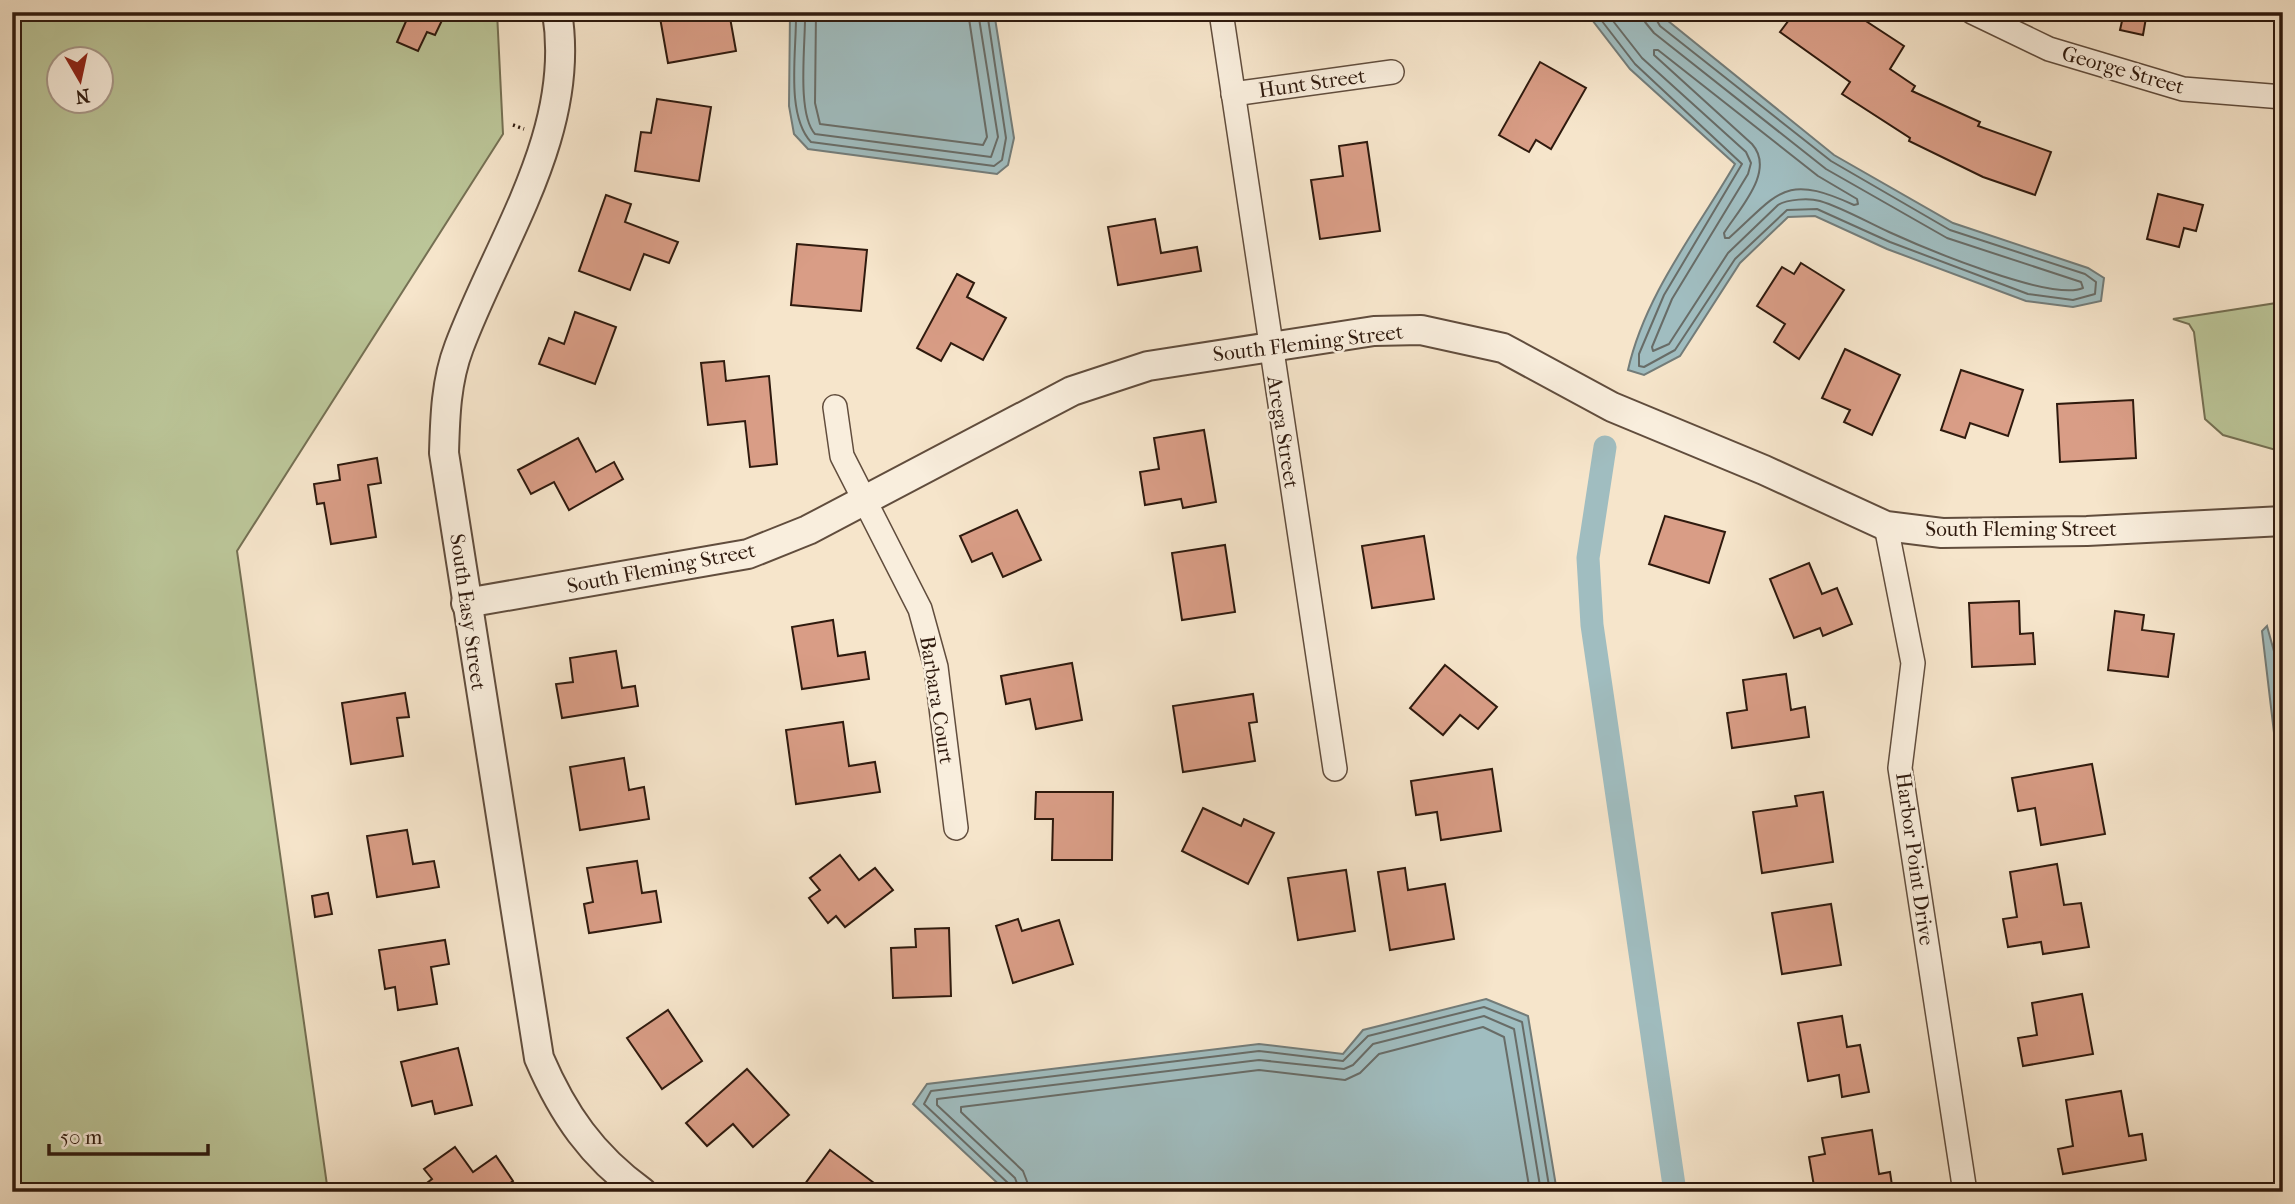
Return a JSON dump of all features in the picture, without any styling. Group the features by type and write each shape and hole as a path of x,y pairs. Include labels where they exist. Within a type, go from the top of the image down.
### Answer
{"street":[{"name":"South Easy Street","path":"557,12 559,85 548,137 458,349 446,396 444,453 540,1058 557,1100 588,1144 642,1192"},
{"name":"Arega Street","path":"1222,12 1335,769"},
{"name":"George Street","path":"1972,12 2049,48 2183,89 2283,97"},
{"name":"Hunt Street","path":"1233,94 1392,72"},
{"name":"South Fleming Street","path":"466,603 748,554 808,530 1013,419 1072,391 1148,366 1374,331 1421,330 1503,348 1612,407 1764,470 1886,526 1942,533 2087,531 2283,521"},
{"name":"Barbara Court","path":"835,407 842,456 920,608 936,667 956,828"},
{"name":"Harbor Point Drive","path":"1886,526 1913,663 1900,768 1965,1192"}],"green space":[{"path":"12,12 497,12 503,134 237,551 328,1192 12,1192"},
{"path":"2283,302 2283,452 2223,435 2205,419 2194,332 2189,324 2173,319"}],"water":[{"path":"790,12 994,12 1014,138 1008,165 997,174 808,149 794,134 789,106"},
{"path":"1586,12 1657,12 1834,155 1953,223 2088,268 2104,278 2101,301 2073,307 2026,301 1887,249 1815,216 1788,217 1740,263 1680,356 1644,375 1628,370 1636,342 1659,289 1735,164 1630,69"},
{"path":"2267,626 2283,684 2283,809 2262,631"},
{"path":"1486,999 1528,1016 1557,1192 1007,1192 913,1104 927,1084 1259,1044 1343,1054 1363,1030"}],"building":[{"path":"410,12 446,12 435,35 427,32 418,51 397,42"},
{"path":"659,12 729,12 736,51 668,63"},
{"path":"1795,12 1852,12 1904,46 1890,69 1915,86 1912,91 1980,122 1978,126 2051,152 2035,195 1983,177 1909,141 1910,138 1842,94 1850,82 1780,32"},
{"path":"2124,12 2147,12 2143,35 2120,30"},
{"path":"1540,62 1586,88 1551,149 1536,140 1529,152 1499,135"},
{"path":"657,99 711,107 699,181 635,171 641,132 651,133"},
{"path":"1367,142 1380,231 1320,239 1311,180 1343,176 1339,146"},
{"path":"2158,194 2203,205 2196,231 2184,228 2179,247 2147,239"},
{"path":"606,195 631,204 625,222 678,242 669,263 644,254 630,290 579,271"},
{"path":"1155,219 1161,253 1197,247 1201,271 1118,285 1108,227"},
{"path":"797,244 867,250 861,311 791,305"},
{"path":"1801,263 1844,290 1799,359 1774,342 1785,324 1757,306 1782,267 1794,274"},
{"path":"957,274 974,283 967,297 1006,318 983,360 951,343 941,361 917,348"},
{"path":"575,312 616,327 595,384 539,364 549,338 564,344"},
{"path":"1845,349 1900,375 1872,435 1844,422 1850,410 1822,398"},
{"path":"724,361 726,381 769,376 777,464 750,467 745,421 708,425 701,363"},
{"path":"1961,370 2023,390 2008,436 1970,423 1965,438 1941,430"},
{"path":"2133,400 2136,458 2060,462 2057,404"},
{"path":"1204,430 1216,502 1183,508 1181,499 1145,505 1140,472 1159,469 1154,438"},
{"path":"578,438 596,472 614,462 623,479 569,510 554,482 531,494 518,470"},
{"path":"377,458 381,483 368,485 376,537 331,544 324,503 317,504 314,484 340,480 338,465"},
{"path":"1017,510 1041,560 1003,577 992,553 972,562 960,536"},
{"path":"1665,516 1725,532 1709,583 1649,564"},
{"path":"1424,536 1434,599 1372,608 1362,546"},
{"path":"1225,545 1235,612 1182,620 1172,553"},
{"path":"1809,563 1822,594 1837,588 1852,624 1823,636 1820,628 1794,638 1770,579"},
{"path":"2019,601 2020,634 2033,633 2035,664 1972,667 1969,603"},
{"path":"2115,611 2144,615 2142,630 2174,634 2168,677 2108,670"},
{"path":"833,620 838,656 865,652 869,679 802,689 792,627"},
{"path":"616,651 622,688 635,686 638,706 562,718 556,684 573,682 570,658"},
{"path":"1072,663 1082,720 1036,729 1030,699 1006,704 1001,676"},
{"path":"1445,665 1497,707 1478,729 1460,715 1443,735 1410,708"},
{"path":"1786,674 1791,710 1805,707 1809,737 1732,748 1727,713 1747,710 1743,680"},
{"path":"405,693 409,717 397,718 403,756 351,764 342,703"},
{"path":"1253,694 1257,722 1249,723 1255,761 1183,772 1173,706"},
{"path":"843,722 849,766 875,762 880,792 796,804 786,730"},
{"path":"624,758 629,790 644,787 649,819 580,830 570,767"},
{"path":"2092,764 2105,834 2041,845 2035,808 2018,811 2012,778"},
{"path":"1492,769 1501,831 1441,840 1437,812 1416,815 1411,781"},
{"path":"1036,792 1113,792 1112,860 1052,860 1053,819 1035,819"},
{"path":"1823,792 1833,862 1762,873 1753,812 1797,806 1795,796"},
{"path":"1203,808 1241,826 1244,819 1274,833 1248,884 1182,851"},
{"path":"407,830 413,864 434,861 439,887 377,897 367,836"},
{"path":"840,855 859,880 875,868 893,890 845,927 836,916 828,923 809,898 820,890 810,878"},
{"path":"637,861 642,893 656,891 661,922 589,933 584,904 593,902 587,868"},
{"path":"2057,864 2064,905 2081,903 2089,947 2043,954 2041,942 2008,947 2003,919 2017,917 2010,872"},
{"path":"1405,868 1408,890 1445,884 1454,939 1390,950 1378,872"},
{"path":"1346,870 1355,931 1298,940 1288,878"},
{"path":"328,893 332,914 315,917 312,896"},
{"path":"1831,904 1841,965 1782,974 1772,913"},
{"path":"1018,919 1022,931 1059,920 1073,964 1013,983 996,926"},
{"path":"949,928 951,996 893,998 891,948 916,947 915,929"},
{"path":"445,940 449,964 431,967 437,1004 398,1010 395,987 385,989 379,950"},
{"path":"2082,994 2093,1054 2023,1066 2018,1038 2037,1035 2032,1003"},
{"path":"668,1010 702,1061 662,1089 627,1038"},
{"path":"1842,1016 1847,1047 1860,1045 1869,1092 1842,1097 1839,1075 1808,1081 1798,1023"},
{"path":"458,1048 472,1105 435,1114 432,1101 412,1106 401,1062"},
{"path":"747,1069 789,1115 753,1147 733,1124 707,1146 686,1123"},
{"path":"2121,1091 2129,1136 2142,1134 2146,1160 2063,1174 2058,1149 2073,1146 2066,1100"},
{"path":"1872,1130 1879,1174 1890,1172 1893,1192 1815,1192 1809,1157 1825,1154 1822,1138"},
{"path":"455,1147 473,1172 496,1156 513,1181 498,1192 415,1192 432,1179 424,1169"},
{"path":"830,1150 886,1192 799,1192"}],"waterway":[{"path":"1605,447 1588,558 1592,625 1675,1192"}]}
